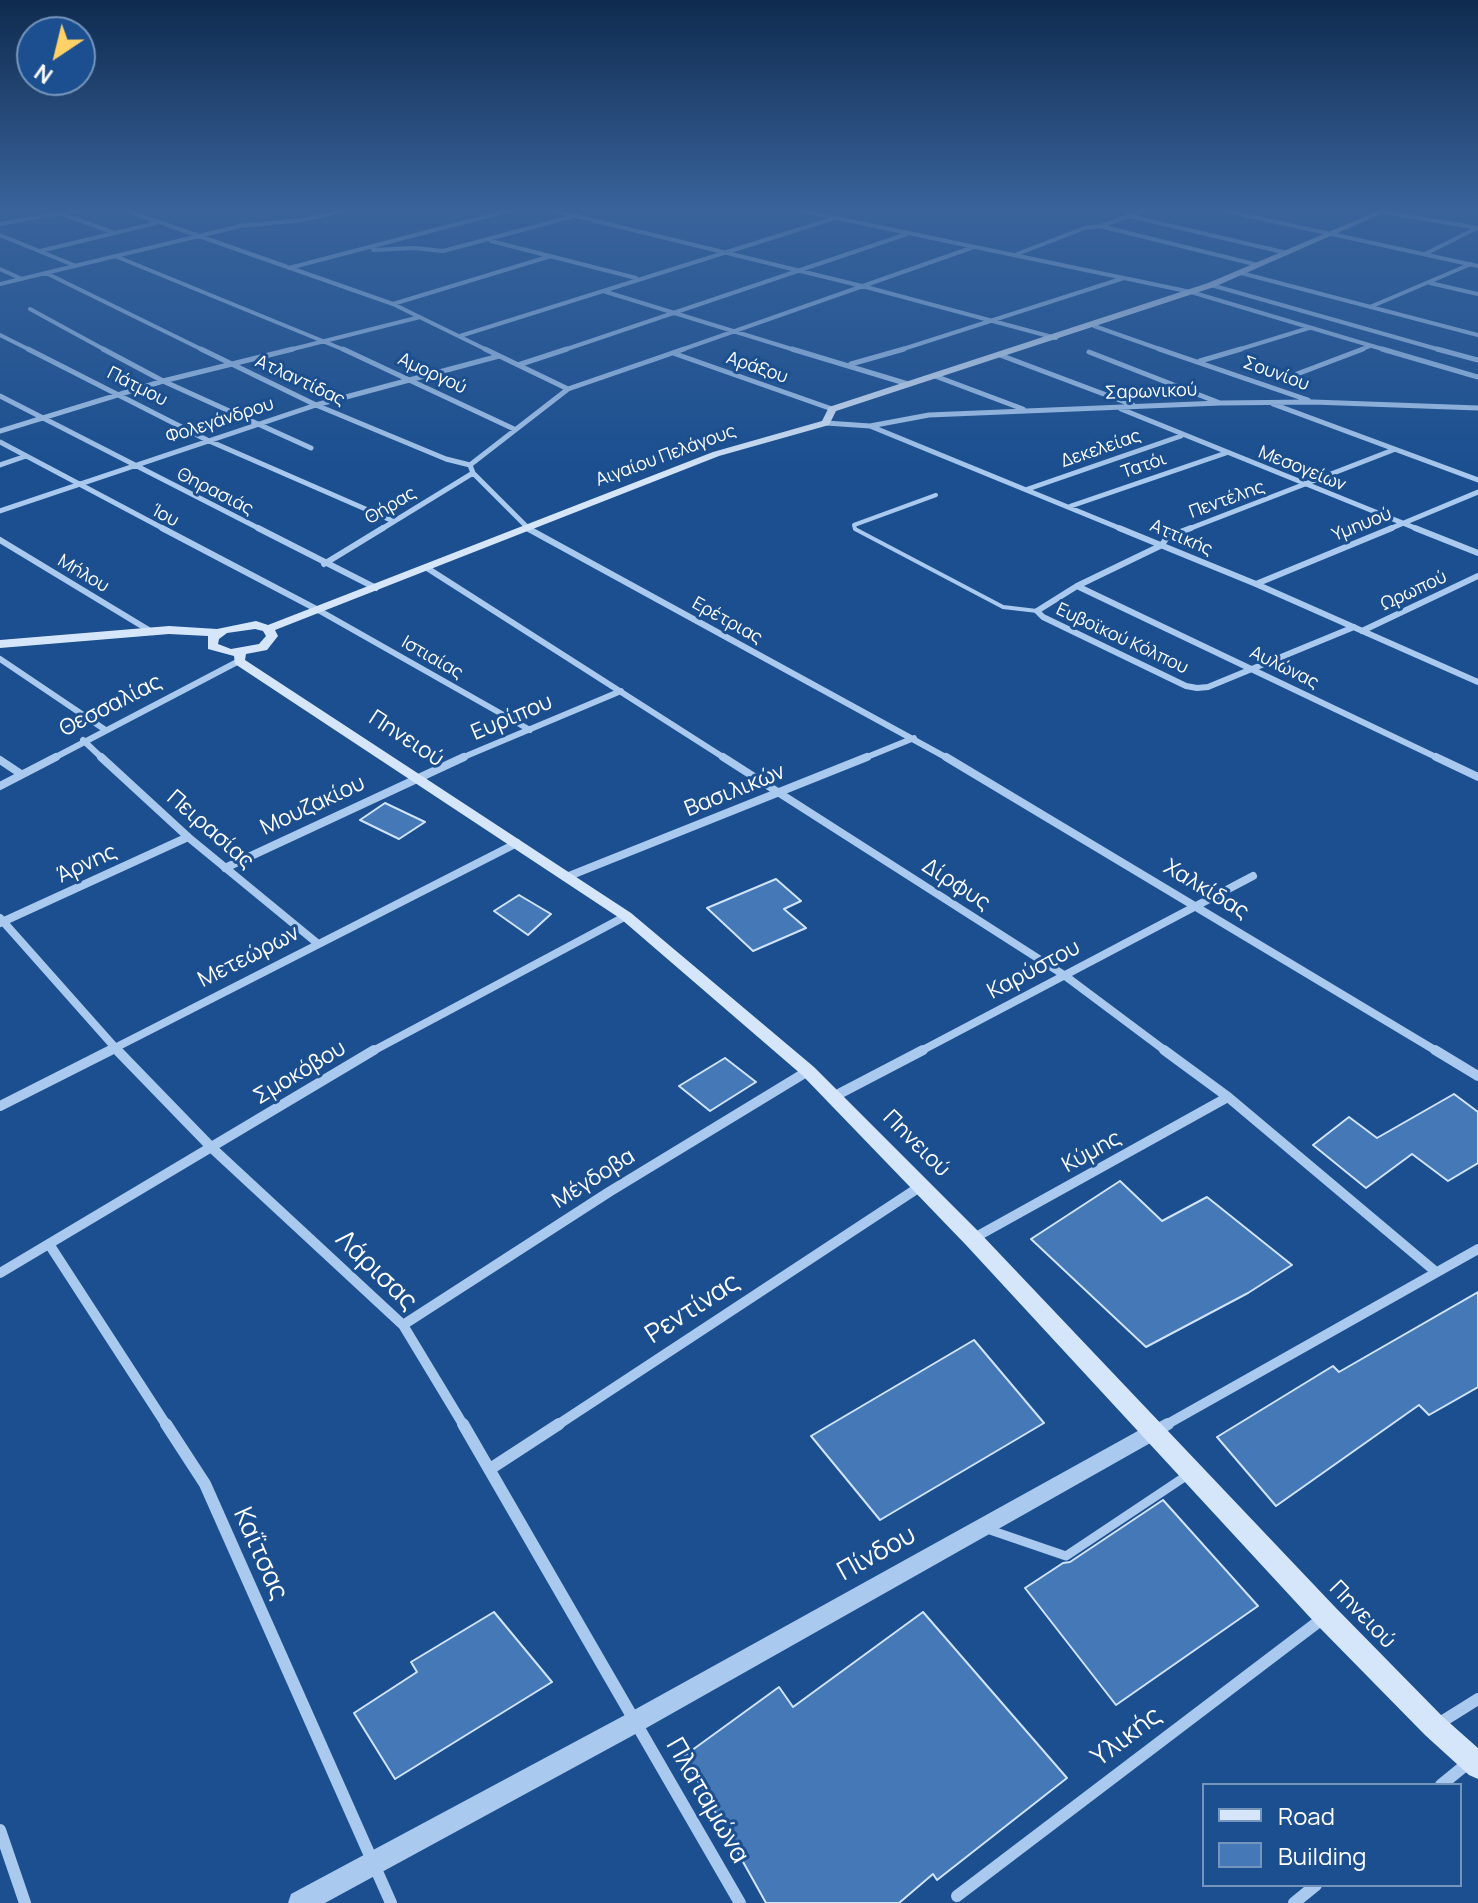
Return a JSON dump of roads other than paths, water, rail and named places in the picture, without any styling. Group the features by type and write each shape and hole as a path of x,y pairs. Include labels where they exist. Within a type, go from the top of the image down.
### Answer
{"main road":[{"path":"826,423 832,409 1174,298"},
{"name":"Αιγαίου Πελάγους","path":"268,629 716,454 826,423"},
{"path":"0,644 152,632 218,633 240,626 268,629 272,636 268,643 239,657"},
{"name":"Πηνειού","path":"218,633 211,642 216,650 239,657 626,916 808,1071 973,1239 1326,1616 1434,1726 1475,1763"}],"street":[{"name":"Ατλαντίδας","path":"96,298 316,405 446,459 470,465"},
{"name":"Αμοργού","path":"220,298 325,340 514,429"},
{"path":"375,298 568,389"},
{"path":"393,304 413,298"},
{"path":"459,336 578,298"},
{"path":"628,298 908,384"},
{"path":"517,366 718,298"},
{"path":"527,528 473,473 470,465 514,429 568,389 835,298"},
{"path":"906,298 1056,338"},
{"path":"850,365 1066,298"},
{"path":"1210,298 1478,377"},
{"path":"1257,298 1478,360"},
{"path":"1335,298 1478,335"},
{"path":"1370,307 1393,298"},
{"path":"30,309 163,381 311,448"},
{"path":"0,431 163,381 420,317"},
{"name":"Σουνίου","path":"1094,326 1313,402"},
{"path":"1198,361 1310,328"},
{"name":"Πάτμου","path":"0,335 120,393 207,440 393,521"},
{"path":"1297,374 1370,345"},
{"path":"1089,352 1220,403"},
{"name":"Αράξου","path":"672,353 832,409"},
{"path":"1000,355 1138,407"},
{"name":"Φολεγάνδρου","path":"0,511 316,405 499,356"},
{"path":"935,376 1028,411"},
{"name":"Θηρασιάς","path":"0,396 376,588"},
{"name":"Σαρωνικού","path":"826,423 870,426 929,415 1220,403 1313,402 1478,410"},
{"path":"1270,403 1478,480"},
{"name":"Μεσογείων","path":"1117,408 1478,553"},
{"name":"Αττικής","path":"870,426 1071,506 1478,682"},
{"name":"Δεκελείας","path":"1028,489 1182,435"},
{"name":"Ίου","path":"0,442 320,611"},
{"name":"Πεντέλης","path":"1037,611 1077,586 1162,545 1167,537 1393,450"},
{"name":"Τατόι","path":"1071,506 1226,453"},
{"path":"0,465 26,456"},
{"name":"Θήρας","path":"324,564 473,473"},
{"name":"Υμηυού","path":"1256,584 1478,492"},
{"name":"Ερέτριας","path":"527,528 914,738"},
{"name":"Μήλου","path":"0,540 152,632"},
{"name":"Δίρφυς","path":"427,568 1064,975 1228,1097 1436,1272"},
{"name":"Ωρωπού","path":"1362,631 1478,576"},
{"name":"Αυλώνας","path":"1077,586 1478,777"},
{"name":"Ιστιαίας","path":"320,611 530,730"},
{"name":"Ευβοϊκού Κόλπου","path":"1037,611 1043,617 1186,686 1197,688 1254,669"},
{"path":"1254,669 1354,627"},
{"name":"Θεσσαλίας","path":"0,786 239,657"},
{"path":"0,659 104,729"},
{"name":"Ευρίπου","path":"416,777 621,691"},
{"name":"Βασιλικών","path":"569,876 914,738"},
{"name":"Χαλκίδας","path":"914,738 1196,904 1478,1076"},
{"name":"Πειρασίας","path":"83,740 188,837 317,943"},
{"path":"0,760 21,774"},
{"name":"Μουζακίου","path":"225,868 416,777"},
{"name":"Άρνης","path":"1,921 188,837"},
{"name":"Μετεώρων","path":"0,1106 517,843"},
{"name":"Καρύστου","path":"833,1098 1253,876"},
{"name":"Σμοκόβου","path":"0,1273 390,1040 626,916"},
{"name":"Λάρισας","path":"1,921 212,1148 403,1325 490,1469 633,1723"},
{"name":"Μέγδοβα","path":"403,1325 609,1192 808,1071"},
{"name":"Κύμης","path":"973,1239 1228,1097"},
{"name":"Ρεντίνας","path":"490,1469 921,1186"},
{"name":"Καΐτσας","path":"49,1244 205,1484 391,1903"},
{"name":"Πίνδου","path":"300,1903 372,1861 633,1723 1478,1249"},
{"name":"Υλικής","path":"957,1896 1326,1616"},
{"path":"1434,1726 1478,1699"},
{"name":"Πλαταμώνα","path":"633,1723 740,1903"},
{"path":"1444,1783 1475,1763"},
{"path":"0,1830 25,1903"},
{"path":"1294,1903 1314,1887"}],"lane":[{"path":"936,495 854,525 855,529 1003,607 1037,611"},
{"path":"983,1527 1066,1556 1192,1472"}]}
